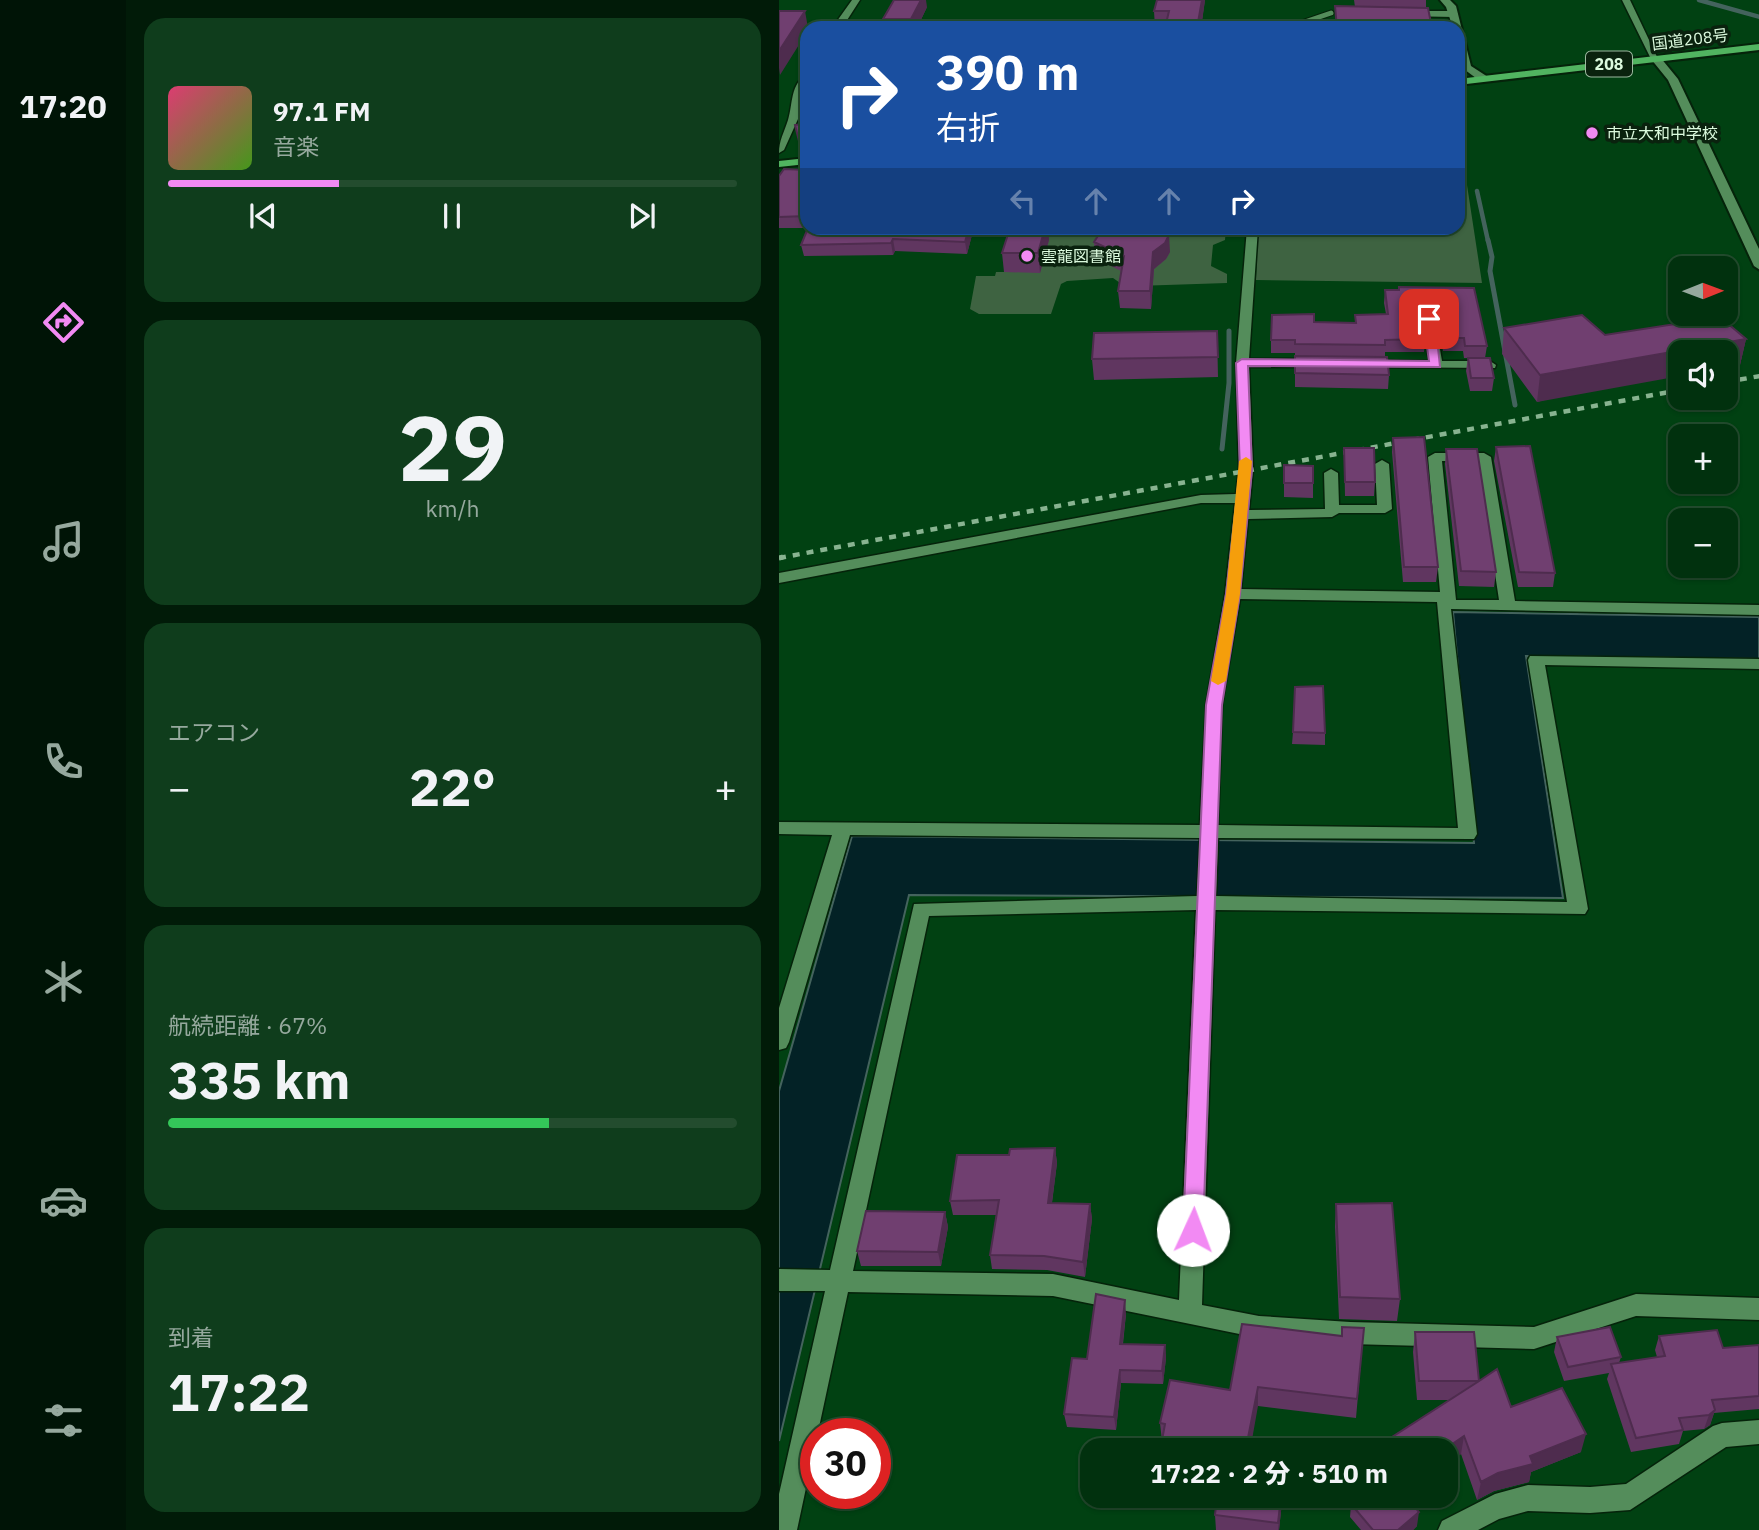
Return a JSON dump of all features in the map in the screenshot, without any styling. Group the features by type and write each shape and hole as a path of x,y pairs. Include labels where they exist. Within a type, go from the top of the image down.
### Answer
{"highway":[{"name":"国道208号","path":"1465,81 1759,47"},
{"path":"779,164 800,162"}],"street":[{"path":"842,21 856,0"},
{"path":"1445,0 1456,21"},
{"path":"1627,0 1656,59 1673,79 1759,265"},
{"path":"1331,13 1344,13"},
{"path":"1394,14 1454,14"},
{"path":"1465,62 1466,67 1484,79"},
{"path":"779,150 793,119 796,95 800,88"},
{"path":"1190,1311 1204,903 1214,705 1233,594 1246,470 1242,363 1251,235"},
{"path":"1429,319 1436,364"},
{"path":"1242,363 1490,365"},
{"path":"1449,600 1435,457 1484,457 1508,605"},
{"path":"1332,509 1385,509 1382,464"},
{"path":"779,578 1201,499 1243,507 1332,513 1331,473"},
{"path":"1233,594 1449,600 1508,605 1759,610"},
{"path":"779,828 1468,834 1443,604 1449,600"},
{"path":"784,1530 842,1279 921,909 1204,903 1578,909 1536,660 1759,664"},
{"path":"779,1042 843,829"},
{"path":"779,1280 842,1279 1053,1285 1259,1327 1534,1338 1636,1305 1759,1309"},
{"path":"1451,1530 1495,1507 1528,1498 1590,1500 1630,1497 1722,1435 1759,1432"}],"lane":[{"path":"1308,21 1331,13"}],"green space":[{"path":"1467,185 1482,283 1256,280 1258,235 1465,235"},
{"path":"1017,235 1225,235 1225,240 1213,245 1211,266 1227,274 1227,283 1136,286 1123,285 1113,278 1067,281 1061,284 1051,314 979,314 970,309 976,276 995,276 996,272 1004,272"}],"water":[{"path":"1453,612 1759,617 1759,659 1526,656 1563,898 909,895 779,1441 779,1091 852,836 1474,843"}],"building":[{"path":"894,0 921,0 911,19 883,19"},
{"path":"1157,0 1202,0 1198,21 1167,21 1169,11 1154,11"},
{"path":"1335,6 1428,8 1431,21 1336,21"},
{"path":"779,11 805,11 779,51"},
{"path":"800,124 800,145 795,125"},
{"path":"784,169 800,170 800,216 779,217 779,176"},
{"path":"805,235 967,235 965,242 893,239 891,243 801,245"},
{"path":"1008,235 1043,235 1038,253 1002,253"},
{"path":"1098,235 1169,235 1165,243 1153,252 1150,291 1118,291 1124,256 1094,242"},
{"path":"1399,287 1474,288 1487,346 1465,346 1464,338 1444,338 1439,306 1431,300 1421,307 1425,339 1385,340 1385,345 1295,344 1295,340 1271,340 1272,315 1314,314 1314,322 1356,323 1355,315 1388,314 1385,290 1399,290"},
{"path":"1582,315 1605,335 1668,325 1731,326 1746,339 1668,340 1668,353 1540,375 1504,328"},
{"path":"1217,331 1218,357 1092,359 1094,333"},
{"path":"1295,356 1387,357 1389,375 1295,373"},
{"path":"1468,358 1490,358 1494,378 1471,378"},
{"path":"1424,437 1438,567 1404,567 1393,438"},
{"path":"1530,446 1555,573 1519,572 1496,447"},
{"path":"1344,448 1374,448 1375,482 1345,482"},
{"path":"1446,449 1477,449 1496,572 1461,571"},
{"path":"1284,465 1313,466 1313,483 1284,483"},
{"path":"1323,686 1325,733 1293,732 1295,687"},
{"path":"1055,1148 1048,1203 1090,1204 1083,1262 1044,1256 990,1255 999,1200 950,1201 957,1155 1009,1155 1010,1149"},
{"path":"1392,1203 1400,1299 1340,1297 1336,1204"},
{"path":"866,1211 945,1212 938,1252 857,1251"},
{"path":"1096,1294 1125,1300 1120,1344 1165,1345 1162,1371 1120,1370 1114,1417 1064,1414 1072,1358 1087,1359"},
{"path":"1242,1324 1342,1336 1342,1327 1364,1328 1357,1399 1258,1387 1248,1438 1162,1438 1165,1424 1160,1423 1170,1380 1230,1390"},
{"path":"1610,1327 1621,1357 1568,1367 1557,1337"},
{"path":"1717,1330 1723,1348 1759,1345 1759,1396 1712,1400 1715,1410 1709,1415 1679,1418 1683,1430 1636,1438 1611,1364 1665,1356 1659,1336"},
{"path":"1415,1332 1474,1332 1479,1381 1419,1381"},
{"path":"1497,1369 1511,1407 1562,1388 1586,1434 1530,1456 1533,1464 1498,1473 1481,1482 1464,1436 1458,1440 1391,1438"},
{"path":"1216,1508 1280,1508 1278,1523 1215,1515"},
{"path":"1354,1508 1416,1508 1419,1512 1398,1530 1373,1530"}],"waterway":[{"path":"1699,0 1760,17"},
{"path":"1477,191 1488,241"},
{"path":"1488,240 1492,257 1490,271 1515,405"},
{"path":"1222,449 1229,383 1229,331"}],"railway":[{"path":"1738,380 1760,376"},
{"path":"783,557 779,558 1668,392"}],"slow traffic":[{"path":"1218,681 1233,594 1246,461"}],"place":[{"name":"市立大和中学校","path":"1592,133"},
{"name":"雲龍図書館","path":"1027,256"}],"route":[{"path":"1193,1230 1214,705 1233,594 1246,470 1242,363 1436,364 1429,319"}]}
